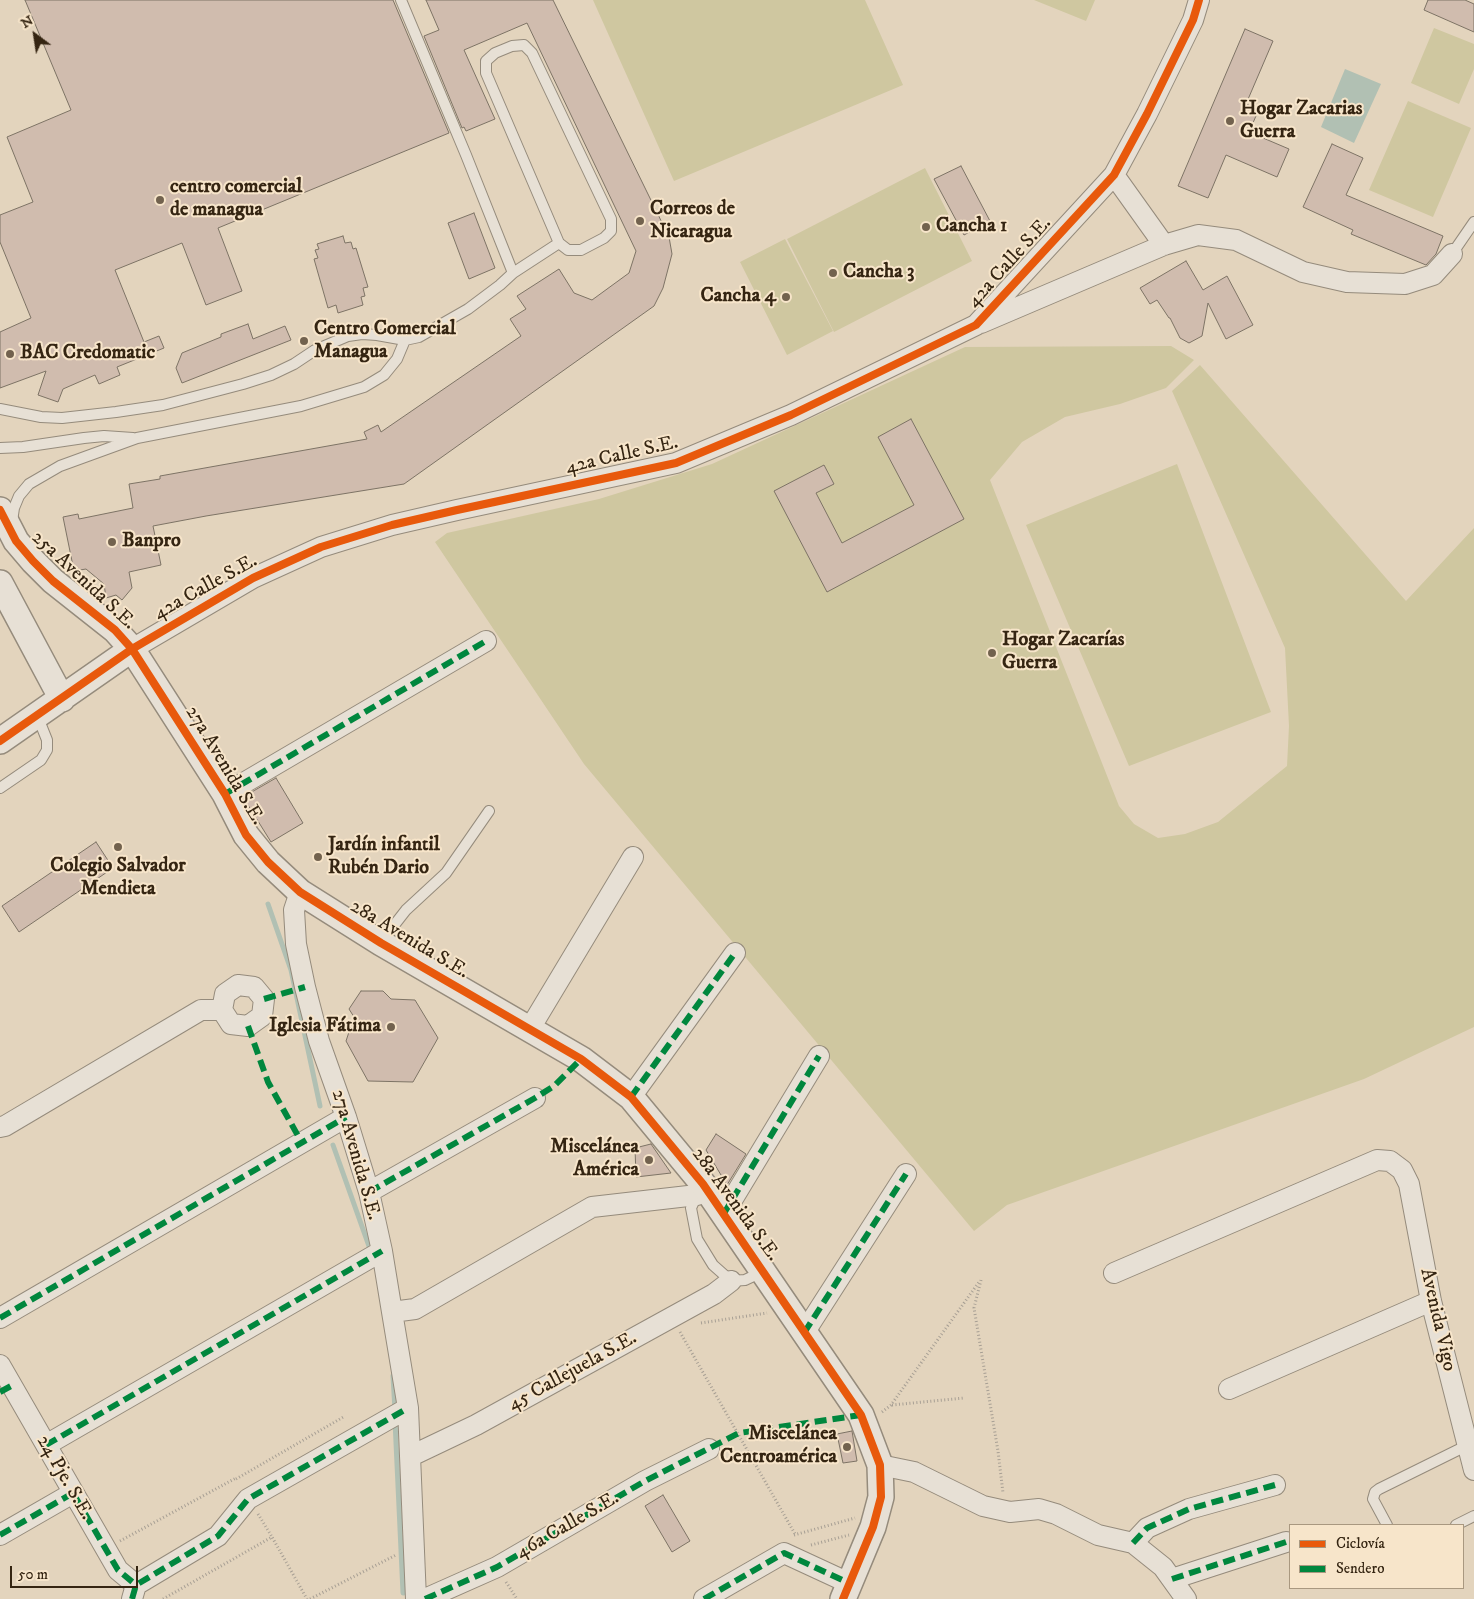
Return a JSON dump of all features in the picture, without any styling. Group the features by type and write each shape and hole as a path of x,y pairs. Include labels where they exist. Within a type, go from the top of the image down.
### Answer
{"street":[{"name":"42a Calle S.E.","path":"0,741 132,649 253,578 321,547 392,525 438,514 676,463 791,415 976,325 1114,175 1147,114 1193,20 1199,0"},
{"path":"1114,175 1164,245"},
{"path":"976,325 1164,245 1198,235 1236,240 1303,272 1347,282 1405,284 1433,275 1452,254"},
{"name":"25a Avenida S.E.","path":"5,520 16,541 53,581 115,630 132,649"},
{"path":"0,583 62,699"},
{"path":"226,794 486,641"},
{"name":"27a Avenida S.E.","path":"132,649 226,794 246,835 268,862 300,892 294,910 296,944 305,987 319,1041 346,1117 369,1192 392,1312 403,1410 411,1456 416,1599"},
{"path":"529,1030 633,857"},
{"name":"28a Avenida S.E.","path":"300,892 381,943 581,1059 631,1097 700,1190 723,1214 861,1415 880,1465"},
{"path":"631,1097 735,953"},
{"path":"0,1127 5,1126 201,1010 222,1010"},
{"path":"723,1214 819,1056"},
{"path":"369,1192 535,1098"},
{"path":"0,1318 346,1117"},
{"name":"Avenida Vigo","path":"1114,1273 1377,1160 1390,1161 1402,1170 1409,1184 1431,1301 1474,1470"},
{"path":"804,1332 906,1174"},
{"path":"392,1312 415,1309 592,1207 700,1190"},
{"path":"46,1446 380,1252"},
{"name":"45 Callejuela S.E.","path":"411,1456 676,1326 731,1281"},
{"path":"1229,1389 1431,1301"},
{"name":"24 Pje. S.E.","path":"0,1366 5,1389 46,1446 118,1570 134,1592"},
{"path":"134,1592 218,1536 248,1499 403,1410"},
{"name":"46a Calle S.E.","path":"424,1599 497,1567 645,1481 709,1449"},
{"path":"704,1599 784,1553 847,1592 875,1520 880,1497 880,1465 914,1472 983,1506 1004,1511 1039,1509 1056,1514 1098,1535 1133,1543 1163,1567 1186,1599"},
{"path":"1133,1543 1147,1528 1189,1509 1275,1485"},
{"path":"0,1534 73,1493"},
{"path":"1172,1579 1286,1542"}],"lane":[{"path":"400,0 466,154 513,273"},
{"path":"524,45 532,53 612,220 611,231 604,238 581,250 568,250 559,243 486,73 486,61 495,53 512,46 524,45"},
{"path":"1452,254 1474,222"},
{"path":"0,409 41,417 62,418 163,405 271,375 294,364 315,350 348,336 377,334 405,340 419,337 468,309 513,273 559,243"},
{"path":"5,520 14,508 19,496 30,484 60,466 136,438 301,406 364,387 384,375 397,359 405,340"},
{"path":"0,448 23,447 104,436 136,438"},
{"path":"0,788 41,760 47,750 48,740 37,715"},
{"path":"381,943 406,910 446,873 489,811"},
{"path":"700,1190 691,1208 697,1239 713,1265 731,1281 745,1280 763,1271"},
{"path":"1386,1524 1373,1499 1375,1492 1379,1488 1468,1445"},
{"path":"1458,1524 1474,1516"}],"path":[{"path":"877,1405 882,1412 891,1405 981,1280 974,1308 998,1451 1004,1511"},
{"path":"695,1326 702,1322 768,1312"},
{"path":"676,1326 688,1330"},
{"path":"676,1326 795,1534 875,1520"},
{"path":"891,1405 964,1398"},
{"path":"117,1542 236,1478"},
{"path":"784,1553 875,1520"},
{"path":"163,1599 272,1537 308,1599 388,1559"}],"shaded area":[{"path":"593,0 865,0 903,85 674,181"},
{"path":"1034,0 1095,0 1086,21"},
{"path":"1434,28 1474,44 1474,69 1459,104 1411,83"},
{"path":"1345,69 1381,84 1354,143 1321,127"},
{"path":"1408,101 1471,128 1433,217 1369,190"},
{"path":"925,168 972,261 834,332 787,239"},
{"name":"Cancha 4","path":"785,239 833,331 787,355 740,262"},
{"path":"1171,346 1194,360 1166,388 1120,404 1065,417 1022,442 990,480 1119,806 1134,824 1158,838 1185,834 1218,822 1287,766 1289,726 1285,648 1172,391 1200,365 1406,601 1474,528 1474,1027 1364,1079 1007,1205 974,1231 584,764 435,542 447,533 599,499 712,464 965,347"},
{"path":"1177,464 1271,712 1129,766 1026,525"}],"building":[{"name":"centro comercial de managua","path":"25,0 393,0 449,133 218,228 242,291 206,305 182,243 115,270 144,342 159,336 164,348 117,367 120,375 99,384 95,375 63,389 58,402 38,395 46,371 0,388 0,332 31,318 0,242 0,215 33,202 7,137 71,110"},
{"path":"426,0 553,0 669,237 672,254 663,288 654,306 404,484 153,526 161,565 129,572 132,588 122,600 116,595 106,598 104,584 86,569 74,571 63,517 78,514 79,519 133,508 129,484 160,479 160,476 367,439 364,432 378,425 381,432 521,336 510,319 526,309 517,296 559,269 574,293 592,300 629,273 636,251 527,23 464,50 495,119 466,131 464,127 462,128 424,36 439,30"},
{"path":"1428,0 1465,0 1474,4 1474,32 1424,10"},
{"name":"Hogar Zacarias Guerra","path":"1245,29 1273,41 1246,104 1259,109 1249,132 1289,149 1277,177 1226,155 1208,198 1178,186"},
{"path":"1332,144 1363,158 1346,195 1443,236 1436,254 1426,265 1351,234 1353,230 1303,207"},
{"path":"961,166 990,221 964,235 934,179"},
{"path":"474,213 495,268 469,279 448,223"},
{"path":"343,236 345,243 351,242 353,249 356,248 368,287 363,288 365,296 361,297 363,305 338,313 336,305 328,308 314,259 318,258 315,250 319,249 317,244"},
{"path":"1186,261 1203,290 1227,276 1253,325 1226,339 1208,303 1202,336 1189,343 1180,338 1170,318 1157,300 1150,304 1140,288"},
{"path":"248,324 253,339 285,326 291,340 182,383 176,368 182,353 221,337 221,334"},
{"path":"911,419 964,519 827,592 774,491 824,465 834,484 816,493 842,543 914,505 878,437"},
{"path":"276,778 303,823 271,842 243,797"},
{"path":"96,842 113,868 19,932 2,906"},
{"name":"Iglesia Fátima","path":"361,991 383,991 391,999 415,1000 438,1038 413,1082 368,1081 346,1041 354,1017 349,1009"},
{"path":"716,1134 746,1154 727,1185 706,1150"},
{"name":"Miscelánea América","path":"651,1144 671,1173 636,1177 635,1148"},
{"name":"Miscelánea Centroamérica","path":"852,1431 857,1461 843,1463 837,1434"},
{"path":"663,1495 690,1541 672,1552 645,1506"}],"waterway":[{"path":"268,904 291,970 320,1106"},
{"path":"333,1145 370,1249"},
{"path":"393,1376 395,1410"},
{"path":"395,1421 403,1593"}],"marked path":[{"path":"225,794 486,641"},
{"path":"631,1097 735,953"},
{"path":"264,999 305,987"},
{"path":"248,1026 268,1082 302,1143"},
{"path":"723,1215 819,1056"},
{"path":"369,1192 535,1098 554,1086 581,1059"},
{"path":"0,1318 346,1117"},
{"path":"804,1333 906,1174"},
{"path":"46,1445 382,1251"},
{"path":"0,1392 11,1386"},
{"path":"132,1599 136,1585 218,1536 248,1499 408,1408"},
{"path":"425,1599 497,1567 645,1481 739,1433 861,1415"},
{"path":"1133,1543 1147,1528 1189,1509 1275,1485"},
{"path":"0,1535 73,1493 118,1570 136,1585"},
{"path":"1172,1579 1286,1542"},
{"path":"704,1599 784,1553 851,1584"}],"cycle path":[{"path":"0,741 132,649 253,578 321,547 392,525 676,463 791,415 976,325 1114,175 1147,114 1193,20 1199,0"},
{"path":"0,510 16,541 33,561 53,581 115,630 132,649 225,794 246,835 268,862 300,892 381,943 581,1059 631,1097 703,1184 861,1415 880,1465 881,1497 873,1527 843,1599"}],"place":[{"name":"Hogar Zacarias Guerra","path":"1230,121"},
{"name":"centro comercial de managua","path":"160,200"},
{"name":"Correos de Nicaragua","path":"640,221"},
{"name":"Cancha 1","path":"926,227"},
{"name":"Cancha 3","path":"833,273"},
{"name":"Cancha 4","path":"786,297"},
{"name":"Centro Comercial Managua","path":"304,341"},
{"name":"BAC Credomatic","path":"10,354"},
{"name":"Banpro","path":"112,542"},
{"name":"Hogar Zacarías Guerra","path":"992,653"},
{"name":"Colegio Salvador Mendieta","path":"118,847"},
{"name":"Jardín infantil Rubén Dario","path":"318,857"},
{"name":"Iglesia Fátima","path":"391,1027"},
{"name":"Miscelánea América","path":"649,1160"},
{"name":"Miscelánea Centroamérica","path":"847,1447"}]}
